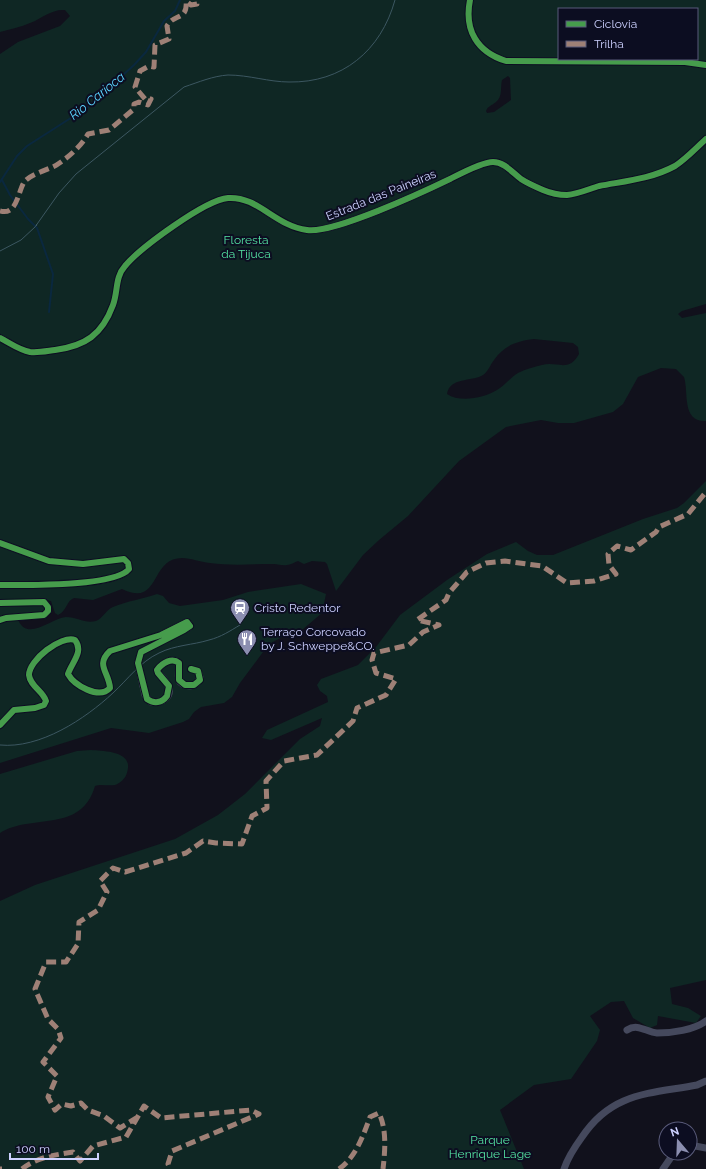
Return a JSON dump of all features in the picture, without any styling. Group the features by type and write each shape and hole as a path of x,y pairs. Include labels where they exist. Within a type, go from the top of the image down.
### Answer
{"street":[{"path":"470,0 468,14 471,32 481,48 493,57 506,61 685,62 706,65"},
{"name":"Estrada das Paineiras","path":"0,338 30,352 74,348 82,344 95,334 106,320 114,304 118,278 125,266 176,224 208,204 227,198 246,199 283,224 308,231 326,229 409,197 467,171 492,162 506,166 522,179 544,191 558,195 570,195 599,186 641,180 675,166 706,139"},
{"path":"0,543 49,561 83,564 124,559 128,563 129,569 126,573 109,578 57,585 0,585"},
{"path":"0,603 44,602 48,607 48,611 44,615 6,618 0,620"},
{"path":"0,725 14,710 35,708 44,705 46,701 44,696 31,682 29,674 36,659 61,640 70,638 74,640 78,646 78,656 68,674 72,680 97,693 102,693 110,688 103,664 104,657 110,651 161,635 187,622 189,627 141,652 138,663 145,695 151,702 158,702 165,699 168,693 169,686 157,670 164,663 172,660 176,661"},
{"path":"180,682 187,685 194,685 199,682 200,677 198,671 191,669"},
{"path":"627,1030 632,1027 639,1027 656,1033 677,1031 706,1021"},
{"path":"564,1169 568,1157 584,1134 603,1112 634,1096 697,1085 706,1081"}],"green space":[{"name":"Floresta da Tijuca","path":"0,0 706,0 706,304 682,311 678,314 682,318 706,313 706,421 698,420 693,417 689,411 684,377 676,369 661,368 638,377 623,404 613,412 574,423 558,423 541,420 506,427 459,461 408,516 363,555 336,591 325,562 312,561 304,564 298,561 290,565 242,565 182,558 172,560 164,566 149,588 143,592 134,593 122,589 93,600 74,598 69,601 63,611 58,615 55,613 51,601 43,599 45,611 18,620 22,626 28,629 34,629 66,617 92,622 101,618 113,607 157,594 163,596 169,603 180,606 223,600 248,592 301,584 326,594 322,613 302,630 286,635 269,644 240,683 232,697 224,703 201,707 194,712 189,719 183,722 149,733 111,728 0,763 0,54 18,42 60,26 70,16 65,10 60,10 47,14 27,24 0,32","holes":["508,76 510,78 511,100 494,112 487,113 486,111 488,108 500,97 502,80","534,339 573,343 578,347 579,354 575,360 567,365 547,364 533,367 521,372 515,375 500,388 486,395 465,399 452,397 447,394 452,385 457,382 485,374 498,355 506,348 516,343"]},
{"name":"Parque Henrique Lage","path":"706,481 706,980 670,988 672,1004 688,1008 701,1016 696,1023 658,1016 657,1025 650,1028 633,1018 624,1001 611,1002 590,1016 600,1030 597,1041 571,1079 534,1085 500,1110 524,1169 0,1169 0,901 35,885 175,839 218,815 245,794 300,739 320,726 322,718 271,740 262,738 267,730 328,702 327,696 320,691 317,685 321,679 358,665 376,647 400,615 447,580 487,554 516,542 528,551 537,555 553,555 643,519 677,508"},
{"path":"91,750 115,753 125,758 128,768 123,780 113,785 95,786 88,801 79,811 67,817 13,827 0,833 0,774 77,751"}],"waterway":[{"name":"Rio Carioca","path":"0,182 17,156 27,146 88,107 134,65 146,52 164,21 175,11 180,0"},
{"path":"2,180 10,195 28,219 37,228 53,274 49,312"}],"tunnel":[{"path":"176,661 179,663 178,678 180,682"}],"tram line":[{"path":"0,251 21,240 35,227 59,193 76,174 184,87 211,78 228,75 289,82 308,81 326,77 342,70 357,60 369,49 389,18 395,0"},
{"path":"0,745 15,745 31,742 61,730 89,713 102,703 140,666 152,657 171,648 213,639 240,625"}],"marked path":[{"path":"0,211 11,210 17,201 25,181 28,178 55,166 62,161 79,147 88,134 109,130 134,109 134,104 139,102 148,105 151,99 145,99 135,87 140,71 149,66 154,67 155,45 169,39 167,26 173,19 185,12 186,1 191,5 197,4 197,0"},
{"path":"138,1117 120,1128 104,1116 88,1110 81,1103 71,1106 62,1104 55,1110 48,1097 57,1076 43,1062 61,1038 58,1029 48,1019 35,989 46,962 66,962 78,944 79,922 98,910 107,892 100,881 113,868 125,872 186,853 203,841 242,844 252,816 267,808 266,781 284,761 317,755 353,721 357,708 386,695 396,679 376,673 372,660 374,653 409,645 423,632 439,625 417,620 446,600 449,593 467,572 486,563 505,561 542,566 567,583 594,581 616,574 609,565 608,554 617,546 631,550 656,532 659,527 688,514 706,492"},
{"path":"22,1169 40,1159 73,1152 80,1161 93,1146 126,1137 144,1106 161,1118 251,1110 259,1114 172,1151 168,1164 170,1169"},
{"path":"339,1169 350,1158 362,1139 370,1117 379,1113 382,1120 384,1133 385,1148 383,1169"}],"cycle path":[{"path":"470,0 469,21 475,38 480,46 487,52 506,61 685,62 706,65"},
{"path":"0,338 22,350 30,352 66,348 84,342 98,331 109,315 115,300 118,280 125,266 158,237 189,216 204,207 228,198 239,199 258,206 285,223 296,227 307,230 320,229 337,226 378,211 483,164 497,162 532,185 555,194 567,195 579,193 599,186 657,174 675,166 706,139"},
{"path":"0,543 49,561 83,564 124,559 128,563 129,569 120,575 88,582 48,585 0,585"},
{"path":"0,603 44,602 48,607 48,611 44,615 6,618 0,620"},
{"path":"0,725 14,710 35,708 44,705 46,701 44,697 30,679 30,669 40,656 54,645 62,641 69,639 75,640 78,649 78,653 68,674 76,683 87,690 100,692 110,688 103,665 104,660 110,651 161,635 187,622 190,626 184,630 141,652 138,663 147,699 152,702 158,702 167,696 169,686 157,670 164,663 170,661 176,661 179,663 179,680 185,685 194,685 200,680 198,671 191,669"}],"place":[{"name":"Cristo Redentor","path":"240,625"},
{"name":"Terraço Corcovado by J. Schweppe&CO.","path":"247,656"}]}
